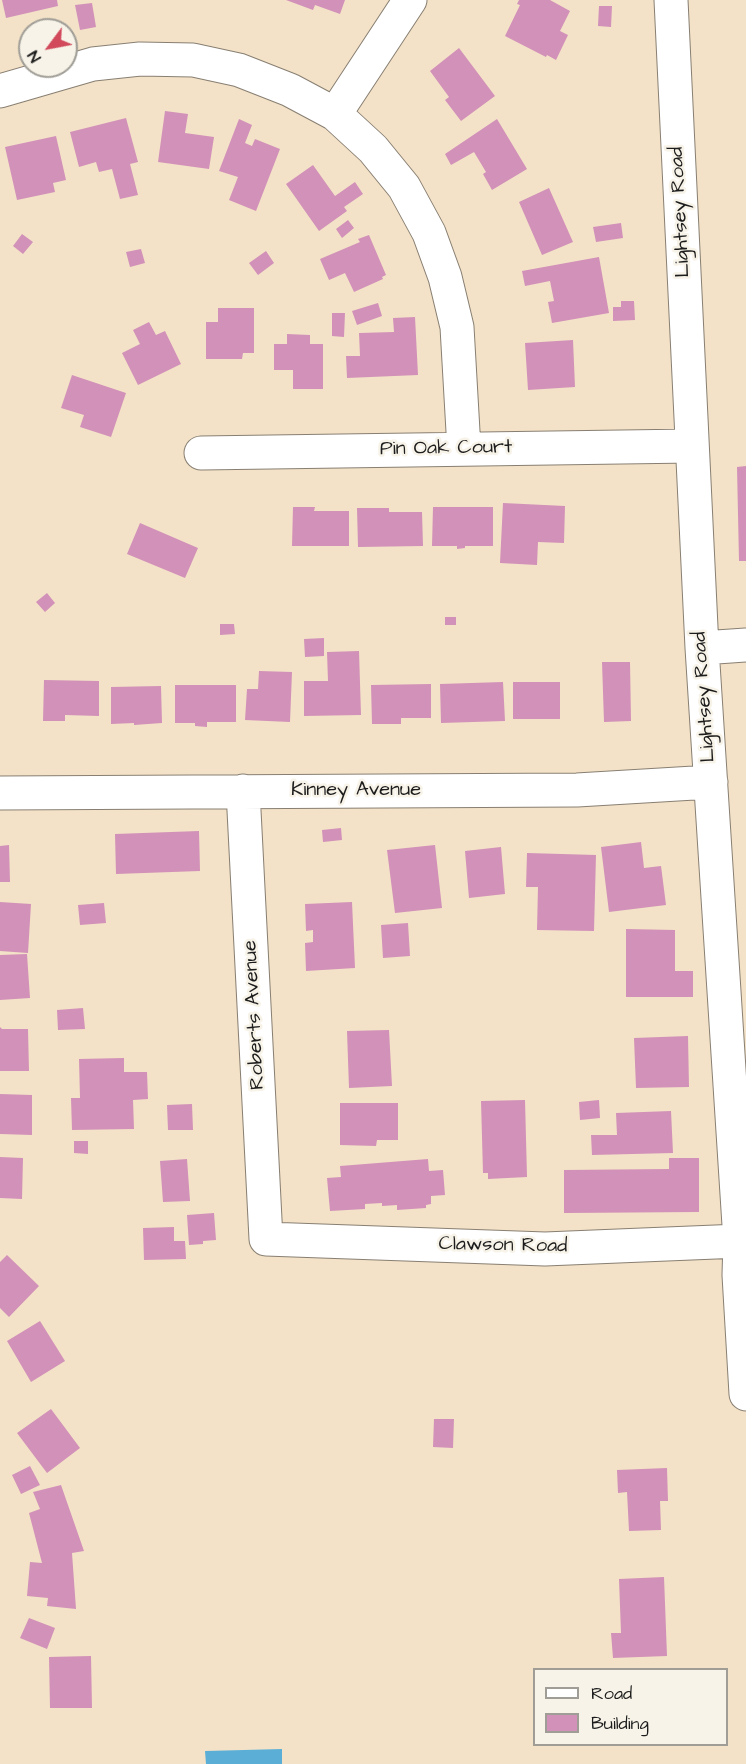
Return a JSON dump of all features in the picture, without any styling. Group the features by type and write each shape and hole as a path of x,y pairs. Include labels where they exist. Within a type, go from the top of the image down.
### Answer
{"street":[{"path":"335,114 410,0"},
{"name":"Lightsey Road","path":"671,0 702,648 743,1275 746,1376"},
{"path":"0,91 93,64 141,59 193,60 249,74 290,90 335,114 373,149 398,180 429,233 445,277 457,327 464,449"},
{"name":"Pin Oak Court","path":"201,453 692,446"},
{"path":"702,648 746,645"},
{"name":"Kinney Avenue","path":"0,793 577,790 711,782"},
{"name":"Roberts Avenue","path":"243,791 266,1239"},
{"name":"Clawson Road","path":"266,1239 545,1249 740,1240"}],"water":[{"path":"282,1749 282,1764 206,1764 205,1751"}],"building":[{"path":"2,0 57,0 58,6 6,18"},
{"path":"286,0 345,0 340,14 315,5 313,10"},
{"path":"519,0 550,0 570,11 560,31 568,35 556,60 505,36 520,5 517,4"},
{"path":"92,3 96,27 80,30 75,5"},
{"path":"599,6 612,6 611,27 598,26"},
{"path":"459,48 495,96 461,121 445,100 449,97 430,71"},
{"path":"165,111 188,114 185,133 214,137 209,169 158,162"},
{"path":"126,118 138,162 130,164 138,195 120,199 112,169 99,172 96,162 79,167 70,132"},
{"path":"239,119 252,125 245,143 252,146 255,139 280,149 256,211 229,200 238,177 219,171"},
{"path":"497,119 527,169 492,190 483,174 486,172 474,152 451,165 445,154"},
{"path":"56,136 66,180 53,183 55,192 17,200 5,147"},
{"path":"313,165 335,196 355,182 363,194 344,207 347,211 319,231 286,184"},
{"path":"549,188 573,242 542,255 519,202"},
{"path":"348,220 354,228 342,238 336,229"},
{"path":"621,223 623,238 596,242 593,227"},
{"path":"22,234 33,242 23,254 13,246"},
{"path":"369,235 386,275 382,277 383,279 354,292 345,273 329,280 320,259 360,242 358,239"},
{"path":"141,249 145,263 130,267 126,252"},
{"path":"266,251 274,263 258,275 249,263"},
{"path":"599,257 609,313 552,323 548,302 554,301 550,281 525,286 522,271"},
{"path":"621,301 634,301 635,320 613,321 613,307 621,307"},
{"path":"378,303 382,316 357,325 352,311"},
{"path":"218,308 254,308 254,353 243,353 242,359 206,359 206,322 218,322"},
{"path":"332,313 345,313 344,337 332,336"},
{"path":"415,317 418,375 347,378 346,356 360,356 359,333 394,332 393,318"},
{"path":"149,322 156,335 165,331 181,364 138,385 122,353 140,344 133,330"},
{"path":"287,334 310,335 310,344 323,344 323,389 293,389 293,370 274,370 274,344 287,344"},
{"path":"573,340 575,387 528,390 525,343"},
{"path":"72,375 126,393 111,437 80,427 84,415 61,408"},
{"path":"746,466 746,561 739,561 737,467"},
{"path":"503,503 565,506 564,543 538,542 537,565 500,563"},
{"path":"293,507 315,507 314,511 349,511 349,546 292,546"},
{"path":"433,507 493,507 493,546 465,546 465,548 457,549 457,546 432,546"},
{"path":"357,508 389,508 389,512 422,512 423,546 358,547"},
{"path":"140,523 198,548 185,578 127,554"},
{"path":"47,593 55,603 45,612 36,602"},
{"path":"445,617 456,617 456,625 445,625"},
{"path":"220,624 234,624 235,634 220,635"},
{"path":"324,638 324,656 305,657 304,639"},
{"path":"359,651 361,715 304,716 304,681 328,681 327,652"},
{"path":"602,662 630,662 631,721 604,722"},
{"path":"259,671 292,672 290,722 245,720 247,689 258,689"},
{"path":"44,680 99,681 99,716 65,715 65,721 43,721"},
{"path":"503,682 505,721 441,723 440,684"},
{"path":"513,682 560,682 560,719 513,719"},
{"path":"431,684 431,718 401,718 401,724 372,724 371,685"},
{"path":"175,685 236,685 236,722 207,722 207,727 195,726 195,723 175,723"},
{"path":"161,686 162,723 111,724 111,687"},
{"path":"341,828 342,840 323,842 322,830"},
{"path":"199,831 200,871 116,874 115,834"},
{"path":"641,842 644,868 661,866 666,905 609,912 601,847"},
{"path":"9,845 10,882 0,882 0,846"},
{"path":"435,845 442,908 395,913 387,850"},
{"path":"501,847 505,894 469,898 465,851"},
{"path":"527,853 596,855 594,931 537,930 538,887 526,887"},
{"path":"0,902 31,904 28,953 0,951"},
{"path":"352,902 355,968 306,971 305,943 313,942 313,930 306,931 305,904"},
{"path":"104,903 106,923 80,925 78,905"},
{"path":"408,923 410,956 383,958 381,925"},
{"path":"626,929 675,930 675,971 693,971 693,997 626,997"},
{"path":"27,954 30,998 0,1000 0,955"},
{"path":"83,1008 85,1029 58,1030 57,1010"},
{"path":"0,1027 2,1029 28,1029 29,1071 0,1071"},
{"path":"389,1030 392,1086 349,1088 347,1031"},
{"path":"688,1036 689,1087 636,1088 634,1038"},
{"path":"124,1058 124,1072 147,1072 148,1099 133,1100 134,1129 72,1130 71,1098 80,1098 79,1059"},
{"path":"0,1094 32,1095 32,1135 0,1134"},
{"path":"525,1100 527,1177 488,1179 488,1173 483,1173 481,1101"},
{"path":"599,1100 600,1118 580,1120 579,1102"},
{"path":"340,1103 398,1103 398,1140 377,1140 376,1146 340,1145"},
{"path":"192,1104 193,1130 168,1130 167,1105"},
{"path":"671,1111 673,1153 592,1155 591,1135 617,1135 616,1113"},
{"path":"74,1141 88,1141 88,1154 74,1153"},
{"path":"0,1157 23,1158 22,1199 0,1198"},
{"path":"669,1158 699,1158 699,1212 564,1213 564,1170 669,1169"},
{"path":"187,1159 190,1201 163,1202 160,1161"},
{"path":"428,1159 429,1171 443,1170 445,1195 431,1196 431,1204 426,1205 426,1208 397,1210 397,1205 382,1206 382,1203 365,1204 365,1209 330,1211 327,1178 341,1177 340,1166"},
{"path":"214,1213 216,1240 189,1245 187,1215"},
{"path":"174,1227 174,1241 185,1241 186,1259 144,1260 143,1228"},
{"path":"7,1255 39,1286 9,1317 0,1308 0,1262"},
{"path":"40,1321 65,1361 31,1382 7,1341"},
{"path":"51,1409 80,1448 47,1473 17,1433"},
{"path":"434,1419 454,1419 453,1448 433,1447"},
{"path":"30,1466 40,1485 21,1494 12,1475"},
{"path":"667,1468 668,1501 660,1501 661,1530 629,1531 627,1492 618,1493 617,1470"},
{"path":"61,1485 84,1551 72,1553 76,1609 47,1606 48,1598 27,1596 30,1562 42,1563 29,1513 40,1509 33,1492"},
{"path":"664,1577 667,1656 613,1658 611,1633 621,1633 619,1579"},
{"path":"29,1618 55,1628 47,1649 20,1638"},
{"path":"91,1656 92,1708 50,1708 49,1657"}]}
